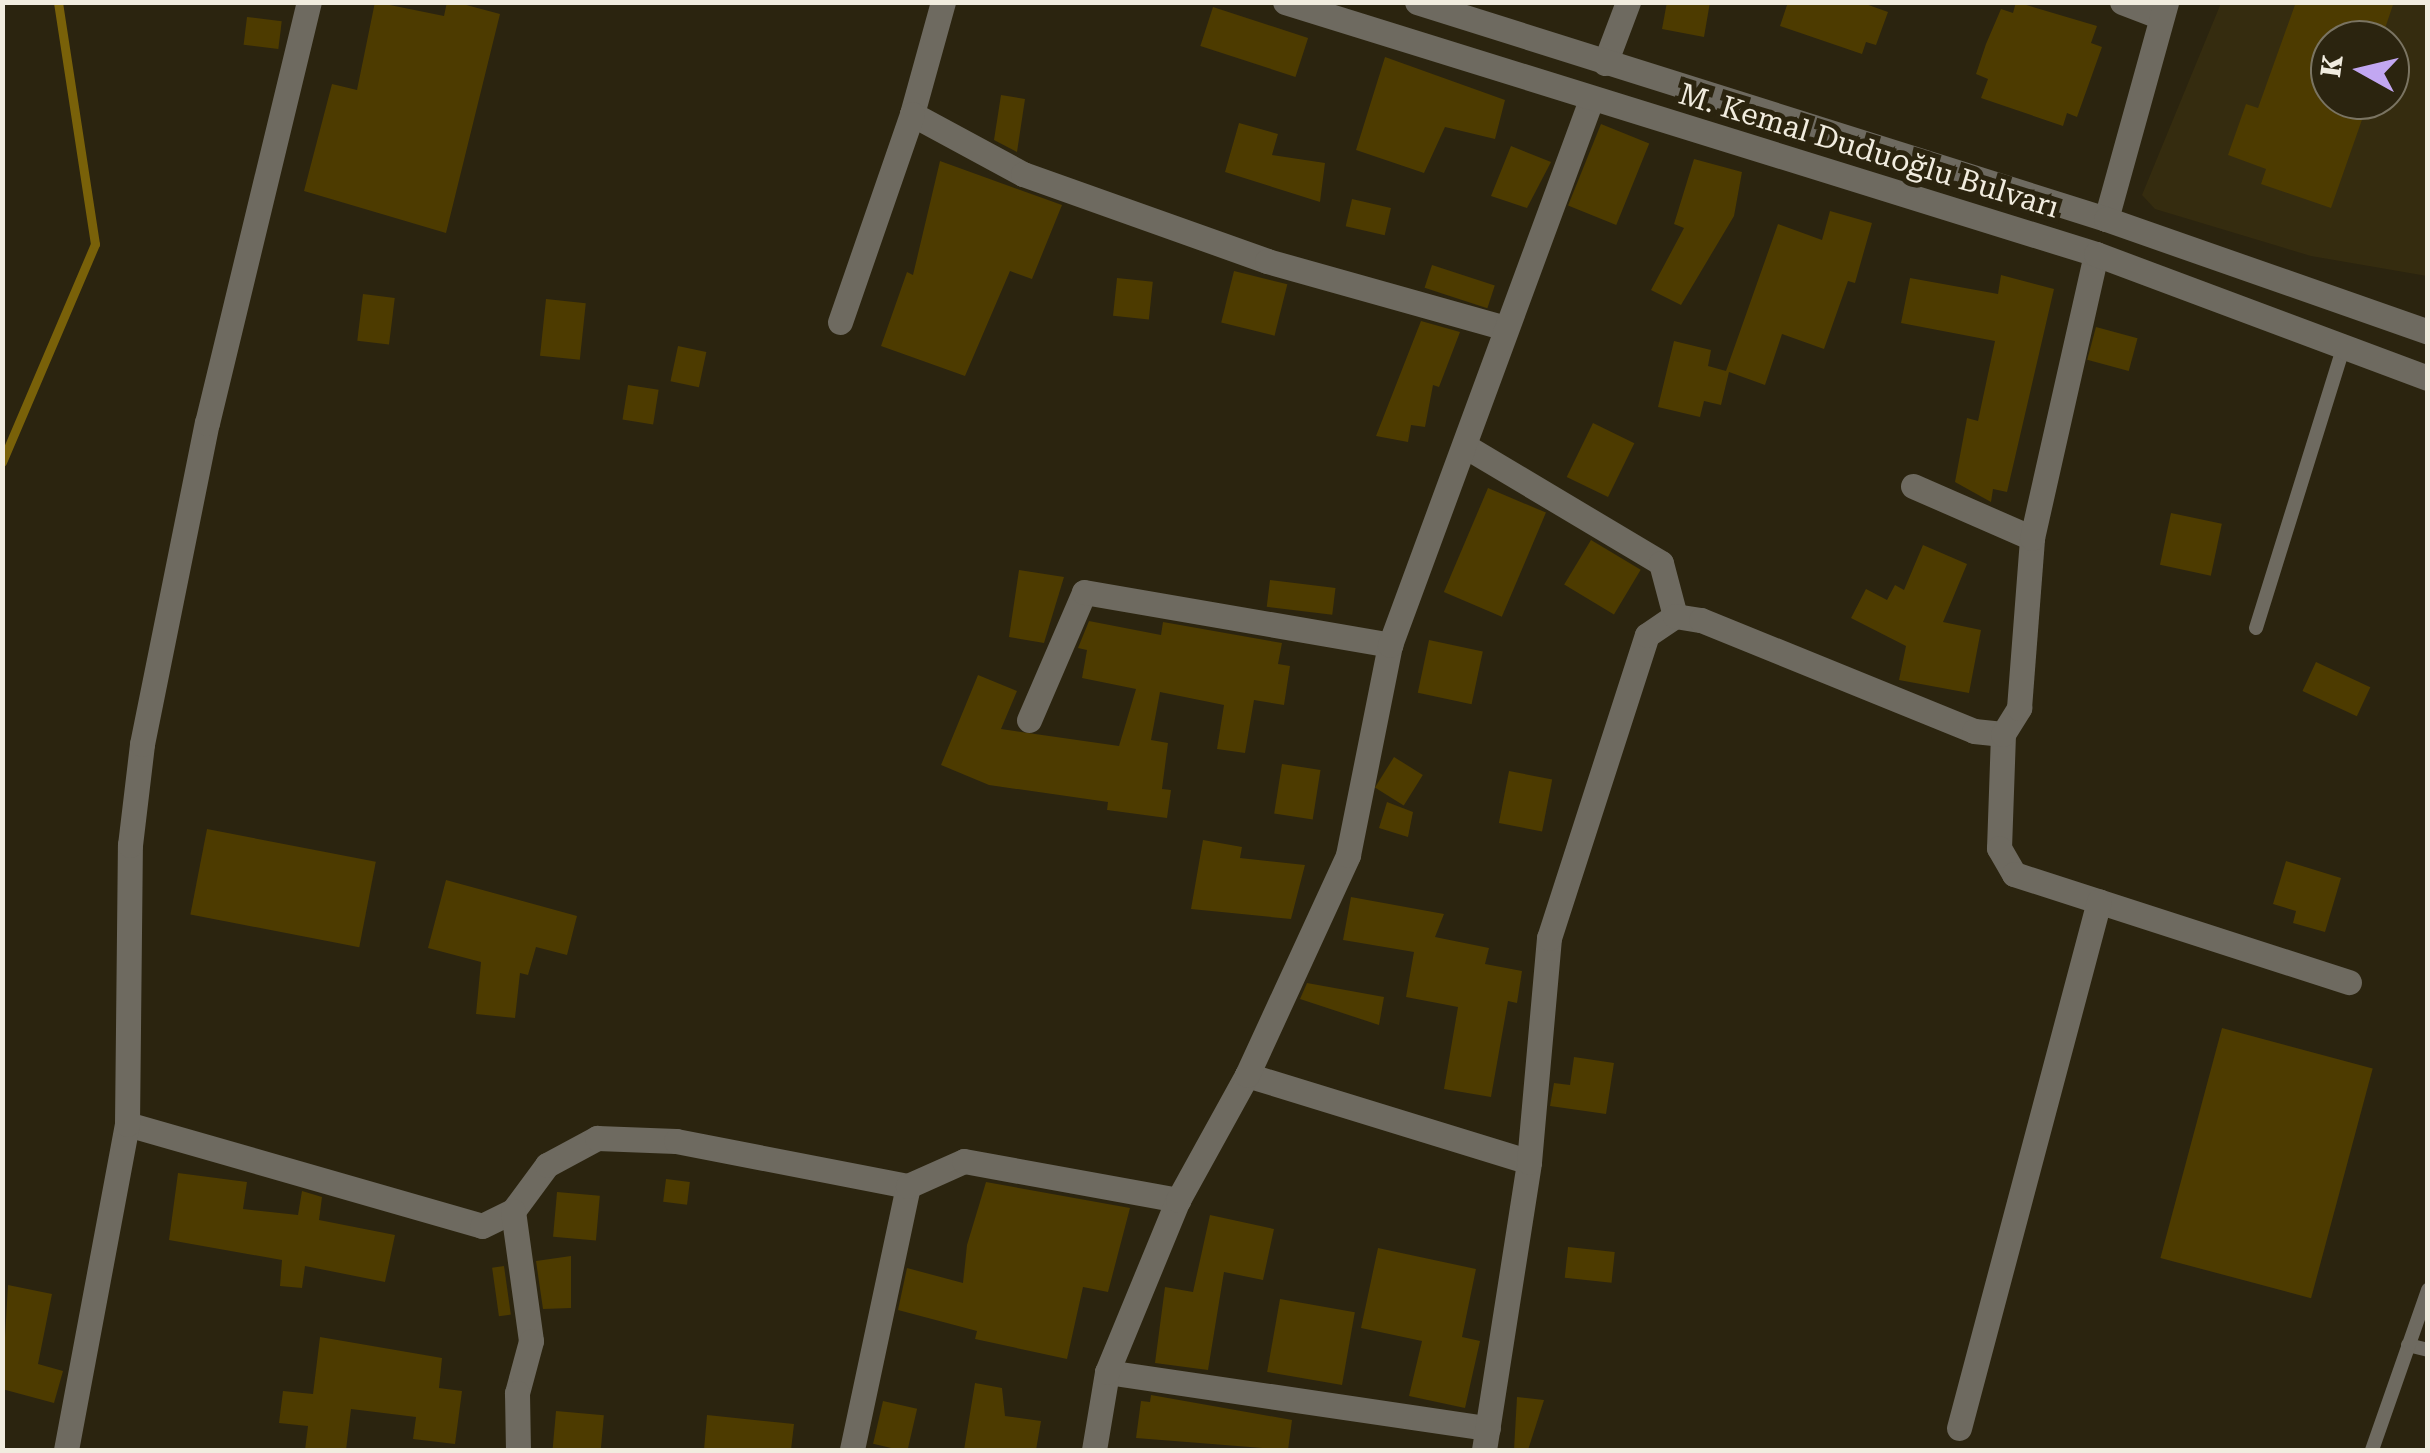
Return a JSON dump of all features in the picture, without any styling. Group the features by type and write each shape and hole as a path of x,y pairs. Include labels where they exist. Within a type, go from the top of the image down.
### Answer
{"street":[{"path":"66,1450 128,1124 130,845 142,744 207,423 310,2"},
{"path":"840,322 912,114 942,2"},
{"name":"M. Kemal Duduoğlu Bulvarı","path":"1285,2 2096,254 2428,378"},
{"name":"M. Kemal Duduoğlu Bulvarı","path":"1417,2 2106,220 2428,332"},
{"path":"1094,1450 1108,1372 1178,1200 1247,1076 1348,855 1390,646 1628,2"},
{"path":"2122,2 2164,10 2096,254 2032,538 2019,708 2004,734 1999,848 2014,874 2349,982"},
{"path":"912,114 1023,174 1267,261 1505,328"},
{"path":"1465,446 1661,562 1675,616"},
{"path":"1913,486 2032,538"},
{"path":"1029,720 1084,592 1390,646"},
{"path":"1108,1372 1486,1439 1530,1162 1548,938 1647,635 1675,616 1701,620 1974,731 2004,734"},
{"path":"1959,1428 2100,902"},
{"path":"1247,1076 1530,1162"},
{"path":"128,1124 482,1226 513,1211 547,1165 597,1138 676,1141 908,1186 964,1161 1178,1200"},
{"path":"852,1450 908,1186"},
{"path":"513,1211 531,1341 517,1394 518,1450"}],"lane":[{"path":"2256,628 2344,346"},
{"path":"2372,1450 2428,1290"},
{"path":"2408,1344 2428,1350"}],"shaded area":[{"path":"2221,3 2427,3 2427,276 2311,256 2155,209 2142,195"}],"building":[{"path":"375,2 444,16 447,2 455,2 500,14 446,233 304,191 332,84 357,90"},
{"path":"1667,2 1710,2 1704,37 1662,29"},
{"path":"1788,2 1860,2 1888,12 1876,45 1866,42 1862,54 1780,26"},
{"path":"2016,2 2097,26 2091,43 2102,47 2077,117 2067,113 2063,126 1981,98 1988,79 1976,74 1986,44 2001,9 2013,13"},
{"path":"2296,2 2394,2 2388,20 2310,20 2310,120 2362,120 2331,208 2261,184 2266,169 2228,155 2246,104 2258,108"},
{"path":"1213,7 1308,38 1295,77 1200,46"},
{"path":"247,17 282,21 278,49 244,45"},
{"path":"1385,57 1505,100 1495,139 1445,127 1424,173 1356,150"},
{"path":"1001,95 1025,99 1017,152 994,140"},
{"path":"1239,123 1278,134 1272,155 1325,163 1320,202 1225,172"},
{"path":"1601,124 1649,143 1616,225 1568,206"},
{"path":"1511,146 1551,162 1527,208 1491,196"},
{"path":"1694,159 1742,172 1734,216 1681,305 1651,290 1684,228 1674,224"},
{"path":"940,161 1062,205 1032,279 1010,271 965,376 881,346 907,272 913,275"},
{"path":"1352,199 1391,208 1385,235 1346,226"},
{"path":"1830,211 1872,223 1855,283 1848,281 1824,349 1782,334 1765,385 1729,372 1721,405 1704,401 1700,417 1658,407 1674,341 1711,350 1708,366 1726,371 1778,224 1822,240"},
{"path":"1432,265 1495,285 1487,308 1425,288"},
{"path":"1234,271 1287,284 1275,336 1221,322"},
{"path":"2001,275 2054,289 2007,492 1993,489 1991,502 1955,482 1967,418 1978,421 1995,341 1901,323 1910,278 1998,294"},
{"path":"1117,278 1153,282 1149,320 1113,316"},
{"path":"363,294 395,298 389,345 357,341"},
{"path":"546,299 586,303 580,360 540,356"},
{"path":"1421,321 1460,332 1439,387 1433,385 1425,427 1411,425 1408,442 1376,436"},
{"path":"2096,327 2138,338 2129,371 2087,360"},
{"path":"678,346 706,352 699,387 671,381"},
{"path":"628,385 659,390 653,424 623,420"},
{"path":"1593,423 1634,443 1608,497 1567,477"},
{"path":"1488,488 1546,513 1502,617 1444,592"},
{"path":"2171,513 2222,524 2211,576 2160,565"},
{"path":"1591,540 1641,570 1614,614 1564,585"},
{"path":"1923,545 1967,564 1943,622 1981,630 1969,693 1899,680 1906,646 1851,618 1866,589 1887,600 1895,585 1904,590"},
{"path":"1019,570 1064,577 1044,643 1009,637"},
{"path":"1270,580 1336,588 1332,615 1267,607"},
{"path":"1089,621 1161,635 1163,622 1282,643 1278,664 1290,666 1284,705 1254,700 1245,753 1217,749 1224,705 1160,692 1151,740 1168,743 1162,789 1171,790 1167,818 1107,810 1108,802 989,785 941,765 978,675 1017,691 1001,729 1119,746 1136,689 1082,678 1087,650 1078,648"},
{"path":"1429,640 1483,651 1472,704 1418,693"},
{"path":"2316,662 2370,687 2357,716 2302,691"},
{"path":"1394,757 1423,775 1404,806 1375,788"},
{"path":"1282,764 1321,770 1313,819 1274,813"},
{"path":"1509,771 1552,779 1542,831 1499,823"},
{"path":"1387,802 1413,812 1408,837 1379,828"},
{"path":"207,829 376,862 359,947 190,914"},
{"path":"1203,840 1242,847 1240,858 1305,865 1291,919 1191,909"},
{"path":"2286,861 2341,878 2325,932 2293,923 2296,911 2273,904"},
{"path":"446,880 577,916 567,955 536,947 528,975 520,973 515,1018 476,1014 481,962 428,948"},
{"path":"1351,897 1444,914 1435,937 1489,948 1485,964 1522,971 1517,1003 1508,1001 1491,1097 1444,1089 1458,1007 1406,997 1414,952 1343,940"},
{"path":"1307,983 1384,997 1379,1025 1300,999"},
{"path":"2222,1028 2373,1068 2311,1298 2160,1258"},
{"path":"1574,1057 1614,1063 1606,1114 1550,1106 1554,1083 1570,1085"},
{"path":"178,1173 247,1182 243,1209 298,1215 302,1191 322,1197 319,1220 395,1235 385,1282 305,1266 302,1288 280,1286 282,1260 169,1240"},
{"path":"666,1179 690,1182 687,1205 663,1202"},
{"path":"986,1182 1130,1208 1108,1292 1083,1287 1067,1359 975,1339 977,1331 898,1310 907,1268 963,1283 967,1245"},
{"path":"557,1192 600,1196 596,1241 553,1237"},
{"path":"1210,1215 1274,1229 1263,1280 1224,1272 1208,1370 1155,1363 1165,1287 1193,1292"},
{"path":"1568,1247 1615,1252 1612,1283 1565,1278"},
{"path":"1378,1248 1476,1269 1462,1337 1480,1341 1465,1408 1409,1396 1422,1341 1361,1328"},
{"path":"571,1256 571,1308 543,1309 536,1261"},
{"path":"504,1266 511,1315 499,1316 492,1268"},
{"path":"8,1285 52,1294 38,1364 63,1371 54,1403 2,1389"},
{"path":"1280,1299 1355,1312 1342,1385 1267,1372"},
{"path":"320,1337 442,1358 439,1388 462,1391 455,1444 413,1439 416,1417 351,1409 346,1450 305,1450 308,1426 279,1423 283,1391 313,1394"},
{"path":"975,1383 1002,1388 1005,1416 1041,1421 1036,1450 964,1450"},
{"path":"1151,1395 1292,1420 1288,1450 1136,1438 1141,1401 1150,1402"},
{"path":"1517,1397 1544,1400 1528,1450 1514,1450"},
{"path":"883,1401 917,1409 908,1450 873,1444"},
{"path":"556,1411 604,1415 601,1450 553,1450"},
{"path":"707,1415 794,1424 791,1450 704,1450"}],"waterway":[{"path":"2,462 95,244 58,2"}]}
